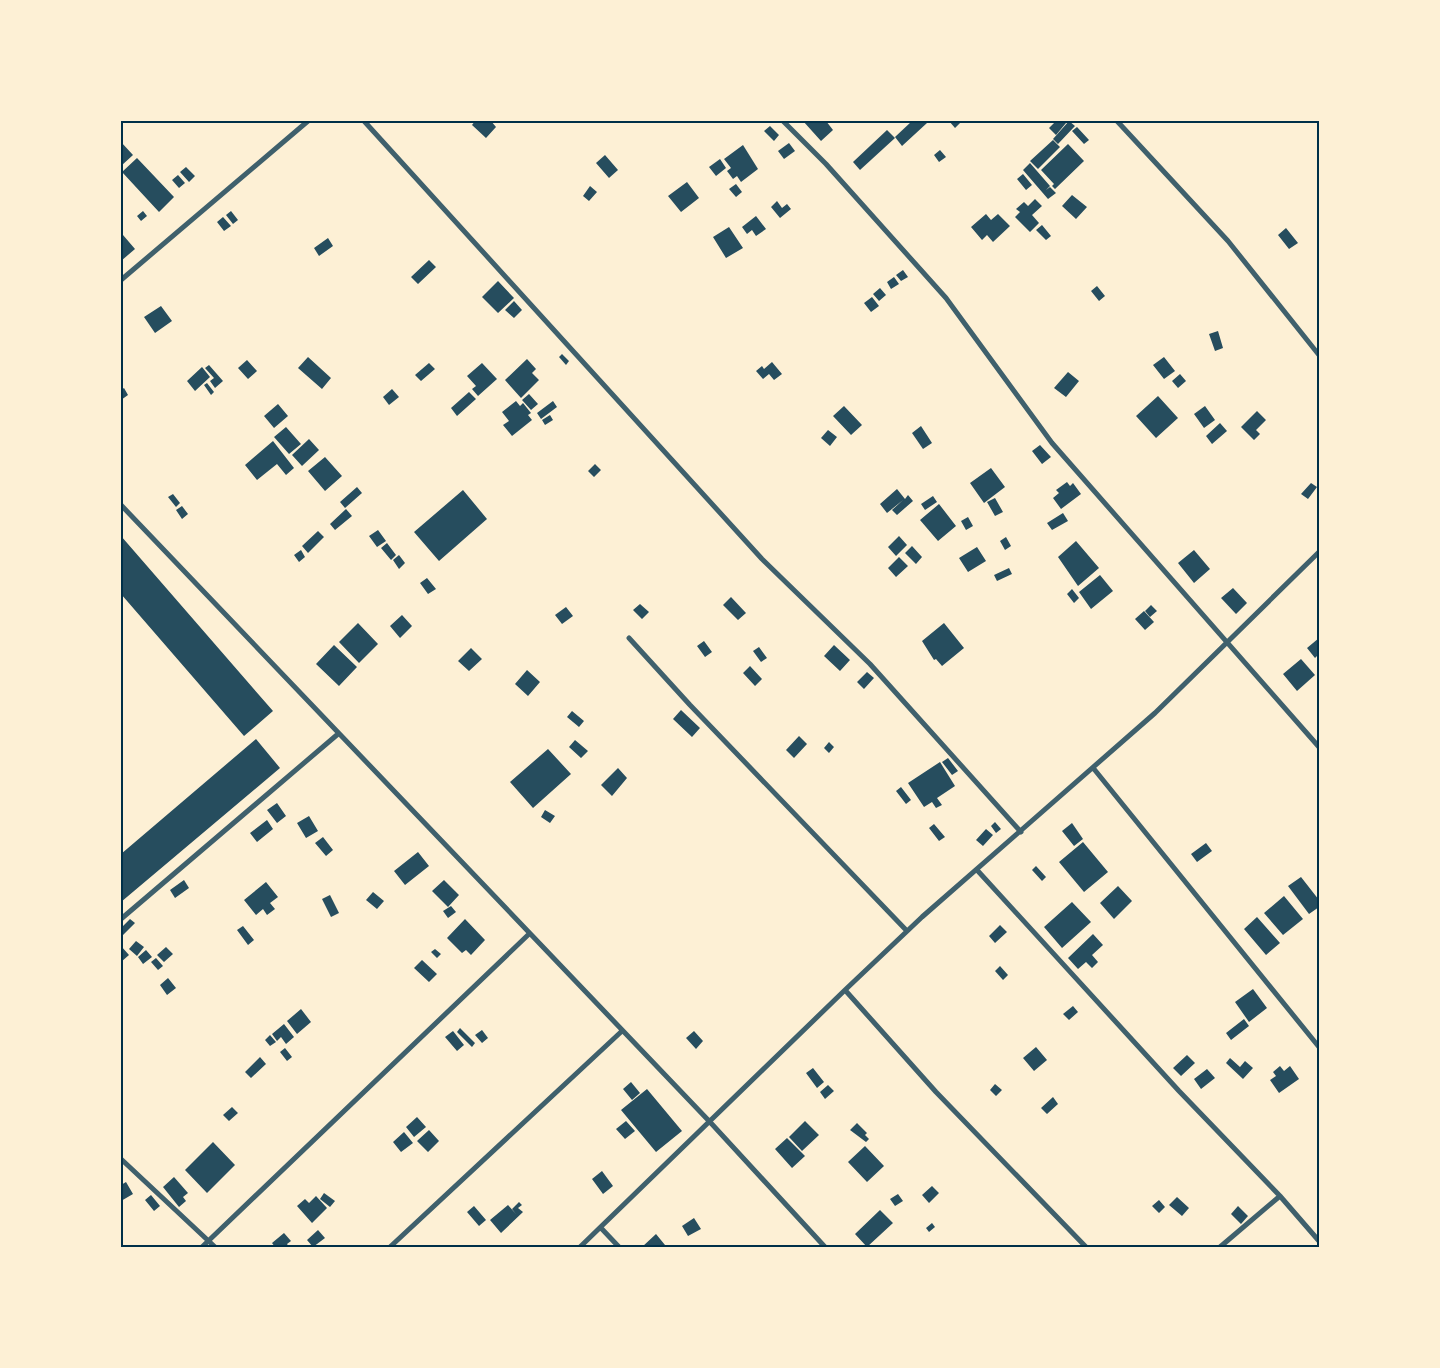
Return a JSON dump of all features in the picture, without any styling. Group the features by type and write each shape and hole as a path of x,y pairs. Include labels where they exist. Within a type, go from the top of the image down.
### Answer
{"street":[{"path":"121,280 308,121"},
{"path":"364,121 762,559 870,664 1021,832"},
{"path":"783,121 826,164 946,298 1052,443 1319,747"},
{"path":"1117,121 1228,241 1319,355"},
{"path":"121,504 338,734 710,1122 825,1247"},
{"path":"580,1247 907,931 1094,769 1155,713 1319,552"},
{"path":"629,638 690,705 907,931"},
{"path":"121,919 338,734"},
{"path":"1094,769 1319,1047"},
{"path":"977,870 1179,1091 1280,1196 1319,1241"},
{"path":"202,1247 529,934"},
{"path":"845,990 936,1092 1086,1247"},
{"path":"390,1247 622,1031"},
{"path":"121,1159 215,1247"},
{"path":"1220,1247 1280,1196"},
{"path":"601,1228 619,1247"}],"building":[{"path":"475,121 491,121 496,127 486,138 472,125"},
{"path":"803,121 826,121 833,130 821,141"},
{"path":"912,121 927,123 902,146 895,137"},
{"path":"949,121 962,121 955,128"},
{"path":"1056,121 1066,123 1056,135 1049,128"},
{"path":"1069,121 1075,126 1058,144 1053,139"},
{"path":"770,126 779,135 774,141 764,131"},
{"path":"1077,127 1089,140 1084,144 1072,131"},
{"path":"887,130 895,138 860,170 853,162"},
{"path":"1053,140 1060,147 1038,169 1030,161"},
{"path":"121,142 133,155 121,166"},
{"path":"789,143 795,151 784,159 778,151"},
{"path":"1068,144 1084,161 1055,189 1052,186 1054,184 1041,170"},
{"path":"743,145 758,169 741,182 737,176 733,179 727,171 731,168 724,159"},
{"path":"940,150 946,157 939,162 934,155"},
{"path":"605,155 618,170 609,178 596,163"},
{"path":"137,158 174,197 159,212 122,172"},
{"path":"720,159 726,168 716,176 709,167"},
{"path":"1030,163 1050,186 1046,190 1050,187 1056,193 1048,199 1023,170"},
{"path":"186,167 195,176 189,182 180,172"},
{"path":"1023,174 1032,185 1026,190 1017,179"},
{"path":"178,175 185,183 179,188 172,180"},
{"path":"687,182 699,198 681,212 668,196"},
{"path":"736,184 742,192 736,197 729,189"},
{"path":"590,186 597,192 589,201 583,196"},
{"path":"1072,195 1087,207 1076,219 1062,206"},
{"path":"1035,199 1042,206 1032,215 1039,223 1030,232 1015,217 1020,212 1016,209 1024,202 1028,206"},
{"path":"777,201 782,208 787,204 791,209 780,218 771,207"},
{"path":"143,211 147,216 141,221 137,216"},
{"path":"231,211 238,220 233,224 226,215"},
{"path":"986,214 991,220 998,214 1010,226 993,242 987,235 982,240 971,227"},
{"path":"756,216 766,229 756,236 752,230 747,234 742,227"},
{"path":"223,217 231,226 224,231 217,222"},
{"path":"1042,225 1051,236 1046,240 1036,230"},
{"path":"729,227 743,248 726,258 713,237"},
{"path":"1286,228 1298,243 1289,249 1278,235"},
{"path":"123,235 135,249 121,261 121,237"},
{"path":"328,238 333,246 319,256 314,248"},
{"path":"429,260 436,267 418,284 411,277"},
{"path":"903,270 908,277 901,281 896,275"},
{"path":"894,277 899,284 891,289 887,282"},
{"path":"498,281 514,298 498,313 482,297"},
{"path":"1097,286 1105,296 1099,301 1091,291"},
{"path":"880,288 886,295 879,301 873,294"},
{"path":"872,297 879,306 871,312 864,303"},
{"path":"514,301 522,310 514,318 505,310"},
{"path":"161,306 172,321 155,333 144,317"},
{"path":"1218,331 1223,348 1215,351 1209,334"},
{"path":"562,354 569,361 566,365 559,357"},
{"path":"308,357 331,378 322,389 298,368"},
{"path":"1164,357 1175,371 1164,379 1153,365"},
{"path":"527,359 536,369 532,373 539,380 521,398 505,380"},
{"path":"247,360 257,371 248,379 238,368"},
{"path":"772,362 782,374 774,380 769,374 763,379 756,371 762,366 764,369"},
{"path":"429,363 435,369 421,381 415,375"},
{"path":"482,363 497,379 478,396 472,389 476,386 467,376"},
{"path":"209,365 223,381 215,388 210,381 214,378 205,368"},
{"path":"202,367 210,377 195,391 187,381"},
{"path":"1068,372 1079,381 1066,397 1054,388"},
{"path":"1180,374 1186,381 1178,388 1172,381"},
{"path":"207,383 214,392 211,395 204,385"},
{"path":"124,388 128,395 121,400 121,390"},
{"path":"392,389 399,397 389,405 383,397"},
{"path":"469,392 476,399 457,416 451,408"},
{"path":"529,394 538,404 531,410 522,400"},
{"path":"1158,396 1178,418 1156,438 1136,416"},
{"path":"516,401 520,406 523,403 531,413 528,415 532,420 512,436 503,425 509,421 502,412"},
{"path":"553,401 557,407 541,419 537,413"},
{"path":"278,404 288,416 274,428 264,416"},
{"path":"844,406 862,425 851,435 833,416"},
{"path":"1205,406 1215,420 1204,428 1194,414"},
{"path":"1257,411 1266,420 1256,430 1260,434 1254,440 1241,427"},
{"path":"550,415 553,420 545,425 542,420"},
{"path":"1220,423 1227,431 1212,444 1206,436"},
{"path":"921,426 932,443 923,449 912,433"},
{"path":"286,427 301,444 289,454 274,437"},
{"path":"828,430 837,437 830,446 821,438"},
{"path":"309,439 319,450 302,466 292,455"},
{"path":"273,441 294,468 286,475 277,464 257,480 245,465"},
{"path":"1040,445 1051,457 1042,464 1032,451"},
{"path":"325,457 342,476 325,491 308,471"},
{"path":"595,464 601,470 594,477 588,471"},
{"path":"991,468 1005,487 984,503 970,483"},
{"path":"1067,482 1070,486 1073,483 1081,494 1061,509 1053,498 1059,493 1056,490"},
{"path":"1311,483 1317,487 1308,499 1301,494"},
{"path":"357,487 362,493 345,508 340,502"},
{"path":"897,489 905,499 908,495 913,501 897,515 892,510 903,500 887,513 880,504"},
{"path":"463,490 487,519 439,561 414,532"},
{"path":"173,494 180,503 176,507 168,497"},
{"path":"933,496 937,502 925,510 921,504"},
{"path":"995,498 1003,512 995,516 987,502"},
{"path":"939,504 956,526 938,541 920,520"},
{"path":"182,506 188,514 182,519 176,510"},
{"path":"346,509 352,516 335,530 330,524"},
{"path":"1063,513 1068,521 1052,530 1047,523"},
{"path":"968,517 973,526 966,530 961,521"},
{"path":"378,530 386,541 377,547 369,536"},
{"path":"318,531 324,537 308,553 302,546"},
{"path":"121,536 273,711 244,736 121,594"},
{"path":"899,536 907,545 896,556 888,547"},
{"path":"1006,537 1011,546 1005,550 1000,541"},
{"path":"1076,541 1099,568 1078,586 1058,557"},
{"path":"387,543 396,555 391,560 381,548"},
{"path":"912,546 922,557 916,564 905,553"},
{"path":"977,547 986,561 968,572 959,558"},
{"path":"301,550 305,557 299,562 294,555"},
{"path":"1194,550 1210,569 1194,583 1178,563"},
{"path":"399,555 405,563 399,569 393,560"},
{"path":"899,557 908,566 896,577 888,568"},
{"path":"1009,568 1012,574 997,581 994,575"},
{"path":"1100,575 1113,591 1091,609 1079,592"},
{"path":"427,578 436,589 428,594 420,583"},
{"path":"1233,588 1247,603 1236,614 1221,598"},
{"path":"1072,589 1079,598 1074,603 1067,594"},
{"path":"731,597 746,613 738,620 723,605"},
{"path":"640,604 649,612 642,619 633,610"},
{"path":"1151,605 1157,611 1150,617 1145,611"},
{"path":"566,607 573,616 562,624 555,615"},
{"path":"1144,611 1154,622 1145,630 1135,619"},
{"path":"402,615 412,626 400,638 390,626"},
{"path":"358,623 378,644 359,663 339,642"},
{"path":"944,623 964,648 942,666 936,659 934,660 922,641"},
{"path":"1319,638 1319,654 1315,658 1307,648"},
{"path":"704,641 712,652 705,657 697,646"},
{"path":"334,645 357,667 339,686 316,664"},
{"path":"834,645 850,660 840,671 824,656"},
{"path":"759,647 767,658 761,662 753,651"},
{"path":"471,648 482,659 469,671 458,661"},
{"path":"1301,659 1315,675 1297,691 1283,674"},
{"path":"750,666 762,679 755,686 743,673"},
{"path":"527,670 540,682 528,696 515,684"},
{"path":"867,672 874,678 864,689 857,682"},
{"path":"681,710 700,728 692,737 673,719"},
{"path":"572,711 584,721 579,727 567,717"},
{"path":"799,736 807,744 794,758 786,750"},
{"path":"256,739 280,768 121,902 121,854"},
{"path":"575,740 588,751 581,758 569,747"},
{"path":"829,742 834,747 829,753 824,748"},
{"path":"548,749 571,774 533,808 510,782"},
{"path":"948,758 958,771 952,775 942,762"},
{"path":"940,762 955,786 937,798 942,805 936,808 932,802 924,807 908,783"},
{"path":"618,768 627,778 612,796 601,785"},
{"path":"901,787 911,800 906,804 896,791"},
{"path":"277,803 286,816 277,823 267,810"},
{"path":"545,810 555,816 550,823 541,817"},
{"path":"309,816 318,831 306,838 297,823"},
{"path":"267,820 273,829 257,842 250,833"},
{"path":"995,822 1001,829 996,833 991,826"},
{"path":"1072,823 1083,839 1074,846 1062,831"},
{"path":"934,824 945,837 939,841 929,828"},
{"path":"986,829 993,835 983,846 976,840"},
{"path":"323,837 333,850 326,856 315,843"},
{"path":"1083,842 1108,872 1084,892 1059,862"},
{"path":"1206,843 1212,851 1197,862 1191,854"},
{"path":"418,852 429,866 405,885 394,871"},
{"path":"1036,866 1046,877 1042,881 1032,870"},
{"path":"1301,877 1319,900 1319,907 1309,914 1288,886"},
{"path":"184,880 189,888 175,898 170,890"},
{"path":"444,880 459,895 448,907 432,891"},
{"path":"266,882 278,897 270,903 275,909 267,915 263,909 256,915 244,900"},
{"path":"1118,886 1132,901 1114,919 1100,903"},
{"path":"373,892 384,901 377,909 366,900"},
{"path":"330,895 339,913 331,917 322,899"},
{"path":"1284,896 1303,919 1283,935 1264,913"},
{"path":"1072,902 1091,922 1062,948 1044,927"},
{"path":"451,906 456,912 448,918 443,911"},
{"path":"1257,917 1280,943 1266,955 1244,929"},
{"path":"130,919 135,923 121,937 121,928"},
{"path":"465,919 485,940 471,955 466,950 462,953 447,938"},
{"path":"1000,925 1007,932 995,943 989,936"},
{"path":"243,926 254,940 248,945 237,930"},
{"path":"1093,934 1103,945 1092,955 1098,962 1092,968 1086,962 1078,969 1068,958"},
{"path":"136,941 144,947 137,956 129,949"},
{"path":"121,946 129,955 121,962"},
{"path":"166,947 173,954 164,962 157,955"},
{"path":"435,949 441,954 437,958 431,952"},
{"path":"146,950 152,957 143,964 138,957"},
{"path":"156,958 163,966 158,970 151,962"},
{"path":"422,960 437,974 429,982 414,968"},
{"path":"1000,966 1008,975 1003,980 995,971"},
{"path":"168,978 176,988 167,995 160,985"},
{"path":"1253,989 1267,1008 1249,1022 1235,1002"},
{"path":"1073,1006 1078,1012 1069,1020 1063,1014"},
{"path":"301,1009 311,1022 297,1034 287,1021"},
{"path":"1244,1019 1249,1026 1231,1040 1226,1033"},
{"path":"284,1024 294,1037 286,1044 281,1037 277,1041 272,1034"},
{"path":"460,1028 475,1043 472,1047 457,1032"},
{"path":"482,1030 488,1038 482,1043 475,1035"},
{"path":"453,1031 464,1045 457,1051 445,1037"},
{"path":"694,1031 703,1041 696,1049 686,1038"},
{"path":"270,1035 276,1042 270,1046 265,1040"},
{"path":"1036,1047 1047,1060 1034,1071 1023,1058"},
{"path":"285,1048 292,1057 287,1061 280,1052"},
{"path":"1187,1055 1195,1063 1181,1076 1173,1068"},
{"path":"260,1057 266,1064 251,1078 245,1072"},
{"path":"1230,1058 1240,1067 1245,1061 1253,1068 1243,1079 1226,1063"},
{"path":"1280,1066 1284,1071 1290,1066 1299,1079 1279,1093 1270,1080 1276,1076 1273,1072"},
{"path":"813,1068 824,1082 817,1088 806,1073"},
{"path":"1207,1069 1215,1078 1201,1089 1194,1079"},
{"path":"631,1082 640,1093 632,1100 623,1089"},
{"path":"995,1084 1002,1090 996,1096 990,1090"},
{"path":"828,1085 834,1091 825,1099 820,1092"},
{"path":"647,1089 682,1131 656,1152 621,1110"},
{"path":"1053,1097 1058,1104 1047,1114 1041,1108"},
{"path":"232,1107 238,1113 229,1121 223,1115"},
{"path":"417,1117 426,1127 414,1137 406,1127"},
{"path":"626,1121 635,1131 625,1139 616,1129"},
{"path":"805,1121 819,1135 802,1151 789,1137"},
{"path":"857,1123 867,1133 865,1135 869,1139 866,1142 850,1130"},
{"path":"429,1130 439,1141 428,1152 417,1141"},
{"path":"404,1132 413,1143 401,1152 393,1142"},
{"path":"787,1138 805,1156 792,1168 775,1149"},
{"path":"213,1142 235,1165 207,1193 185,1170"},
{"path":"865,1146 884,1166 867,1182 848,1162"},
{"path":"602,1171 613,1186 603,1194 592,1179"},
{"path":"174,1177 188,1193 183,1197 186,1201 179,1207 163,1187"},
{"path":"126,1182 133,1194 121,1201 121,1185"},
{"path":"932,1186 939,1193 929,1203 922,1195"},
{"path":"324,1193 335,1201 330,1207 320,1199"},
{"path":"898,1194 903,1201 895,1206 890,1199"},
{"path":"151,1195 160,1206 154,1211 145,1200"},
{"path":"316,1196 327,1208 312,1223 297,1206 305,1199 309,1203"},
{"path":"1177,1197 1189,1208 1182,1216 1169,1205"},
{"path":"1159,1200 1165,1207 1159,1213 1152,1206"},
{"path":"519,1202 522,1205 518,1208 523,1212 501,1233 490,1220 508,1205 516,1214 512,1209"},
{"path":"474,1206 486,1220 479,1226 467,1212"},
{"path":"1238,1206 1248,1216 1241,1224 1231,1214"},
{"path":"880,1210 893,1223 867,1247 855,1234"},
{"path":"694,1218 701,1229 688,1236 682,1226"},
{"path":"932,1223 935,1227 929,1232 926,1228"},
{"path":"318,1230 325,1238 313,1247 307,1240"},
{"path":"284,1233 291,1241 287,1244 289,1247 275,1247 272,1243"},
{"path":"656,1234 665,1245 642,1247"}]}
